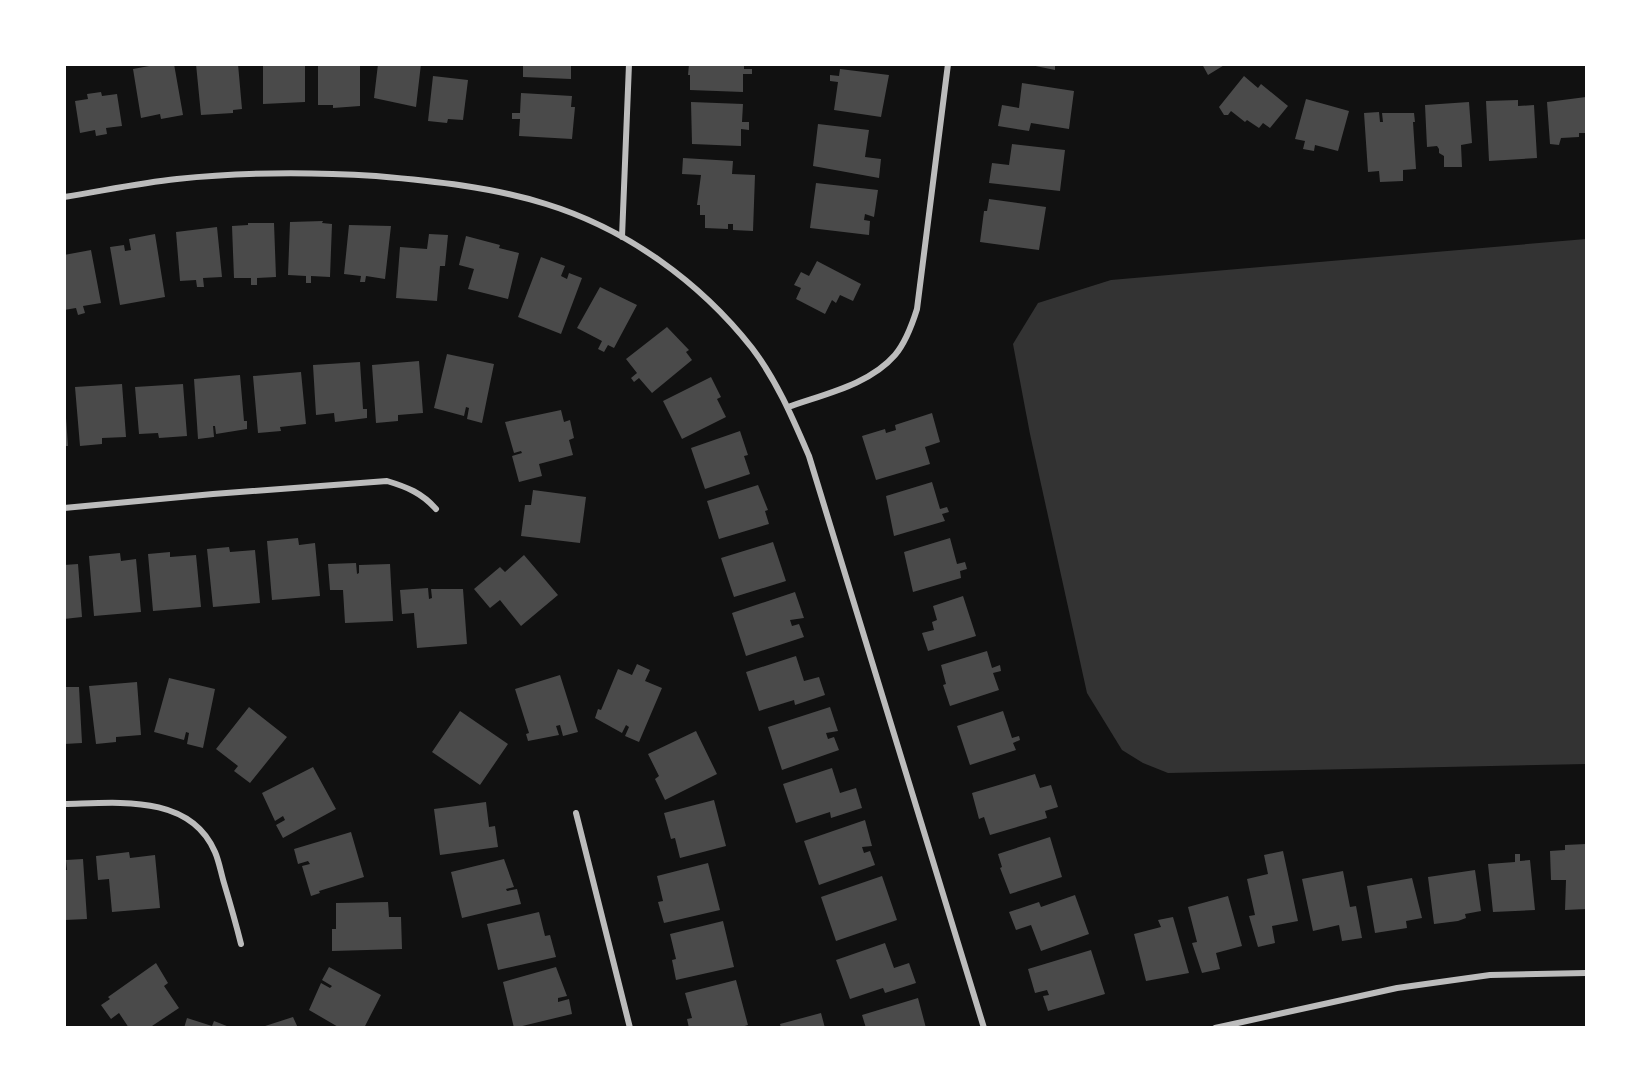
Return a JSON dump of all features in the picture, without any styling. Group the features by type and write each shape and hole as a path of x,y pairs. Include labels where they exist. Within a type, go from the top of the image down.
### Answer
{"street":[{"path":"622,237 629,64"},
{"path":"788,407 872,375 895,355 909,333 917,309 948,64"},
{"path":"64,197 176,179 258,173 324,173 422,180 497,191 547,204 622,237 665,265 697,290 734,326 753,351 788,407 809,456 984,1028"},
{"path":"64,508 387,481 408,487 427,499 436,509"},
{"path":"64,804 153,805 190,820 206,836 215,852 241,944"},
{"path":"576,813 630,1028"},
{"path":"1215,1028 1397,988 1490,975 1587,973"}],"shaded area":[{"path":"1586,239 1586,764 1168,773 1143,763 1122,750 1087,693 1030,434 1013,344 1038,303 1111,280"}],"building":[{"path":"174,64 183,115 161,119 160,114 141,118 133,69"},
{"path":"196,64 238,64 242,109 233,110 233,113 201,115"},
{"path":"263,64 305,64 305,102 263,104"},
{"path":"318,64 360,64 360,106 333,108 333,105 318,105"},
{"path":"378,64 421,64 416,107 374,98"},
{"path":"523,64 571,64 571,79 523,77"},
{"path":"689,64 744,64 744,69 752,69 752,74 743,74 743,92 690,90"},
{"path":"1026,64 1055,64 1055,70"},
{"path":"1202,64 1226,64 1208,75"},
{"path":"840,69 889,75 881,117 834,110 838,82 830,81 830,75 839,76"},
{"path":"433,76 468,80 463,120 448,119 447,123 428,121"},
{"path":"1244,76 1258,88 1261,84 1288,106 1270,128 1263,123 1259,128 1247,120 1245,122 1231,111 1228,115 1224,115 1219,107"},
{"path":"1022,83 1074,91 1069,129 1031,123 1029,131 998,126 1002,105 1019,108"},
{"path":"101,92 102,96 117,94 122,126 106,128 107,134 96,136 95,130 80,133 75,101 88,99 87,94"},
{"path":"521,93 572,96 571,107 575,107 572,139 519,136 520,119 512,119 512,113 520,113"},
{"path":"1586,97 1586,133 1579,133 1579,137 1561,138 1559,145 1550,144 1547,102"},
{"path":"1306,99 1349,111 1338,151 1315,145 1314,151 1303,149 1305,141 1295,139"},
{"path":"1518,100 1518,106 1534,105 1537,158 1489,161 1486,101"},
{"path":"691,102 743,104 742,122 749,122 749,130 741,129 741,146 692,144"},
{"path":"1469,102 1472,143 1461,145 1462,167 1444,167 1444,156 1439,153 1437,146 1427,147 1425,105"},
{"path":"1379,112 1380,122 1383,122 1382,113 1414,113 1416,169 1403,170 1403,181 1380,182 1379,171 1368,172 1364,113"},
{"path":"818,124 869,130 865,157 881,159 879,178 813,166"},
{"path":"1012,144 1065,150 1060,191 989,183 992,163 1009,165"},
{"path":"683,158 733,161 732,174 755,175 753,231 733,230 733,224 728,224 728,229 705,228 705,215 700,215 700,205 697,205 701,175 682,174"},
{"path":"816,183 878,190 874,217 865,214 864,220 870,221 869,235 810,228"},
{"path":"989,199 1046,207 1039,250 980,242 984,211 987,211"},
{"path":"323,221 322,223 332,224 330,277 311,276 311,283 306,283 306,276 288,275 290,222"},
{"path":"248,223 274,223 276,277 257,278 257,285 251,285 251,278 234,278 232,226 248,225"},
{"path":"349,225 391,226 385,279 366,276 365,282 360,282 361,276 344,274"},
{"path":"217,227 222,277 203,278 204,287 197,287 196,280 180,281 176,232"},
{"path":"155,234 165,297 120,305 110,247 124,245 125,251 131,250 129,239"},
{"path":"429,234 448,235 445,266 440,266 437,301 396,298 400,247 427,249"},
{"path":"466,236 500,245 499,248 519,253 508,299 468,289 474,269 459,265"},
{"path":"91,250 101,303 83,306 85,313 78,315 76,308 64,310 64,255"},
{"path":"541,257 565,266 561,276 567,279 569,273 582,278 561,334 518,317"},
{"path":"817,261 861,284 853,301 840,295 836,303 832,300 825,314 796,299 801,288 794,285 801,272 809,276"},
{"path":"600,287 637,305 614,348 608,345 604,352 598,349 602,341 577,328"},
{"path":"667,327 689,350 686,352 692,360 652,393 639,378 634,382 631,378 637,373 626,359"},
{"path":"447,354 494,364 482,423 467,419 469,408 466,407 464,416 434,408"},
{"path":"419,361 423,413 398,415 398,421 376,423 372,365"},
{"path":"360,362 363,409 367,409 367,418 335,422 334,413 316,415 313,365"},
{"path":"301,372 306,424 280,427 281,431 258,433 253,376"},
{"path":"240,375 244,421 247,421 247,429 216,434 215,426 213,426 214,437 198,439 194,379"},
{"path":"711,377 721,397 717,399 726,417 682,439 663,401"},
{"path":"122,384 126,437 102,438 102,444 80,446 75,387"},
{"path":"183,384 187,436 159,438 158,433 139,434 135,387"},
{"path":"561,410 564,422 570,420 574,438 569,440 573,455 539,464 542,476 519,482 512,456 522,453 521,451 514,453 505,422"},
{"path":"932,413 940,442 925,447 930,464 876,480 862,436 885,429 886,433 896,430 895,425"},
{"path":"64,418 66,418 68,446 64,446"},
{"path":"740,431 748,455 744,456 750,474 705,489 691,448"},
{"path":"932,482 940,509 947,507 949,512 942,514 945,521 894,536 886,496"},
{"path":"758,485 768,510 765,511 769,524 719,539 707,501"},
{"path":"533,490 586,497 580,543 521,536 525,505 531,505"},
{"path":"298,538 299,545 315,543 320,596 272,600 267,541"},
{"path":"950,538 957,564 965,562 967,569 960,571 961,578 913,592 904,552"},
{"path":"773,542 786,581 734,597 721,558"},
{"path":"229,547 230,552 255,550 260,603 213,607 207,549"},
{"path":"170,552 170,557 196,555 201,607 153,611 148,554"},
{"path":"120,553 121,561 136,559 141,612 94,616 89,556"},
{"path":"524,555 558,595 521,626 500,600 490,608 474,589 500,567 505,572"},
{"path":"356,563 357,574 359,565 390,564 393,621 345,623 343,590 330,590 328,564"},
{"path":"78,564 82,617 64,619 64,565"},
{"path":"428,588 429,599 432,598 431,589 463,589 467,644 417,648 414,613 402,614 400,590"},
{"path":"795,592 804,618 790,620 792,626 799,624 804,637 746,656 732,613"},
{"path":"963,596 976,636 928,651 922,633 934,630 932,622 937,620 933,606"},
{"path":"987,651 992,668 1000,665 1001,671 993,673 999,690 950,706 943,685 946,684 941,665"},
{"path":"796,656 804,681 819,677 825,695 795,705 794,700 759,711 746,672"},
{"path":"637,664 650,670 645,681 662,688 639,742 625,736 629,727 626,725 622,733 595,718 598,709 601,710 618,669 632,675"},
{"path":"560,675 578,732 563,736 560,725 556,726 559,735 528,741 526,734 529,733 515,689"},
{"path":"169,678 215,689 203,748 187,744 189,733 186,732 184,740 154,732"},
{"path":"137,682 141,735 116,737 116,742 96,744 89,686"},
{"path":"64,687 79,687 82,743 64,744"},
{"path":"249,707 287,737 250,783 234,771 238,766 216,749"},
{"path":"830,707 838,731 826,733 828,739 834,737 839,750 782,770 768,727"},
{"path":"460,711 508,744 480,785 432,752"},
{"path":"1003,711 1012,738 1019,736 1020,740 1013,743 1016,750 970,765 957,726"},
{"path":"696,731 717,774 665,800 655,779 659,776 648,754"},
{"path":"313,767 336,809 283,838 276,825 285,820 283,816 275,821 262,793"},
{"path":"832,768 840,793 856,788 862,808 831,818 830,812 796,823 783,784"},
{"path":"1035,774 1040,788 1051,785 1058,807 1045,811 1047,818 990,835 984,817 979,819 972,793"},
{"path":"714,800 726,846 680,858 675,838 671,839 664,813"},
{"path":"486,802 489,827 495,826 498,847 440,855 434,809"},
{"path":"865,820 872,846 862,847 864,853 870,851 875,865 819,885 804,841"},
{"path":"351,832 364,877 319,891 320,893 311,896 302,866 310,864 308,861 298,864 294,849"},
{"path":"1050,837 1062,877 1010,894 1000,868 1002,867 998,854"},
{"path":"1586,844 1586,909 1565,910 1566,880 1551,880 1550,851 1565,850 1565,845"},
{"path":"1283,851 1298,921 1272,926 1275,943 1258,947 1249,916 1255,915 1247,879 1268,874 1264,855"},
{"path":"129,852 130,858 155,855 160,908 112,912 109,879 98,880 96,856"},
{"path":"1515,854 1520,854 1520,861 1530,860 1535,910 1493,912 1488,864 1515,862"},
{"path":"83,859 87,919 64,920 66,860"},
{"path":"504,859 514,887 506,889 507,891 517,889 521,904 462,918 451,872"},
{"path":"708,863 720,910 664,923 658,902 663,901 657,876"},
{"path":"1475,870 1481,911 1465,914 1466,918 1458,921 1434,924 1428,877"},
{"path":"1343,871 1350,907 1356,906 1362,938 1342,941 1339,925 1313,931 1302,879"},
{"path":"882,876 897,920 836,941 821,897"},
{"path":"1412,878 1422,918 1406,921 1407,928 1375,933 1367,886"},
{"path":"1075,895 1089,934 1041,951 1031,925 1016,930 1009,912 1039,902 1041,907"},
{"path":"1228,896 1242,946 1216,953 1220,969 1202,973 1192,943 1197,942 1188,907"},
{"path":"388,902 389,917 401,917 402,949 332,951 332,929 336,929 336,903"},
{"path":"539,912 545,936 550,935 556,957 498,970 487,924"},
{"path":"1173,917 1189,973 1146,981 1134,934 1161,927 1158,920"},
{"path":"723,921 734,967 676,980 672,960 676,959 670,934"},
{"path":"885,943 894,968 909,963 916,983 885,993 883,988 850,999 836,960"},
{"path":"1091,950 1105,994 1048,1011 1043,996 1049,995 1047,990 1035,993 1028,969"},
{"path":"156,963 168,983 164,986 179,1008 149,1028 129,1028 119,1013 111,1019 101,1005 110,999 108,997"},
{"path":"329,967 381,995 364,1028 340,1028 309,1010 321,983 330,988 332,986 322,980"},
{"path":"556,967 567,996 558,998 558,1002 569,999 572,1014 514,1028 503,982"},
{"path":"736,980 748,1025 738,1028 689,1028 687,1019 692,1018 685,993"},
{"path":"918,998 926,1028 866,1028 862,1015"},
{"path":"821,1013 825,1028 781,1028 780,1024"},
{"path":"293,1017 298,1028 262,1028 262,1027"},
{"path":"187,1018 212,1026 214,1021 232,1028 184,1028"}]}
